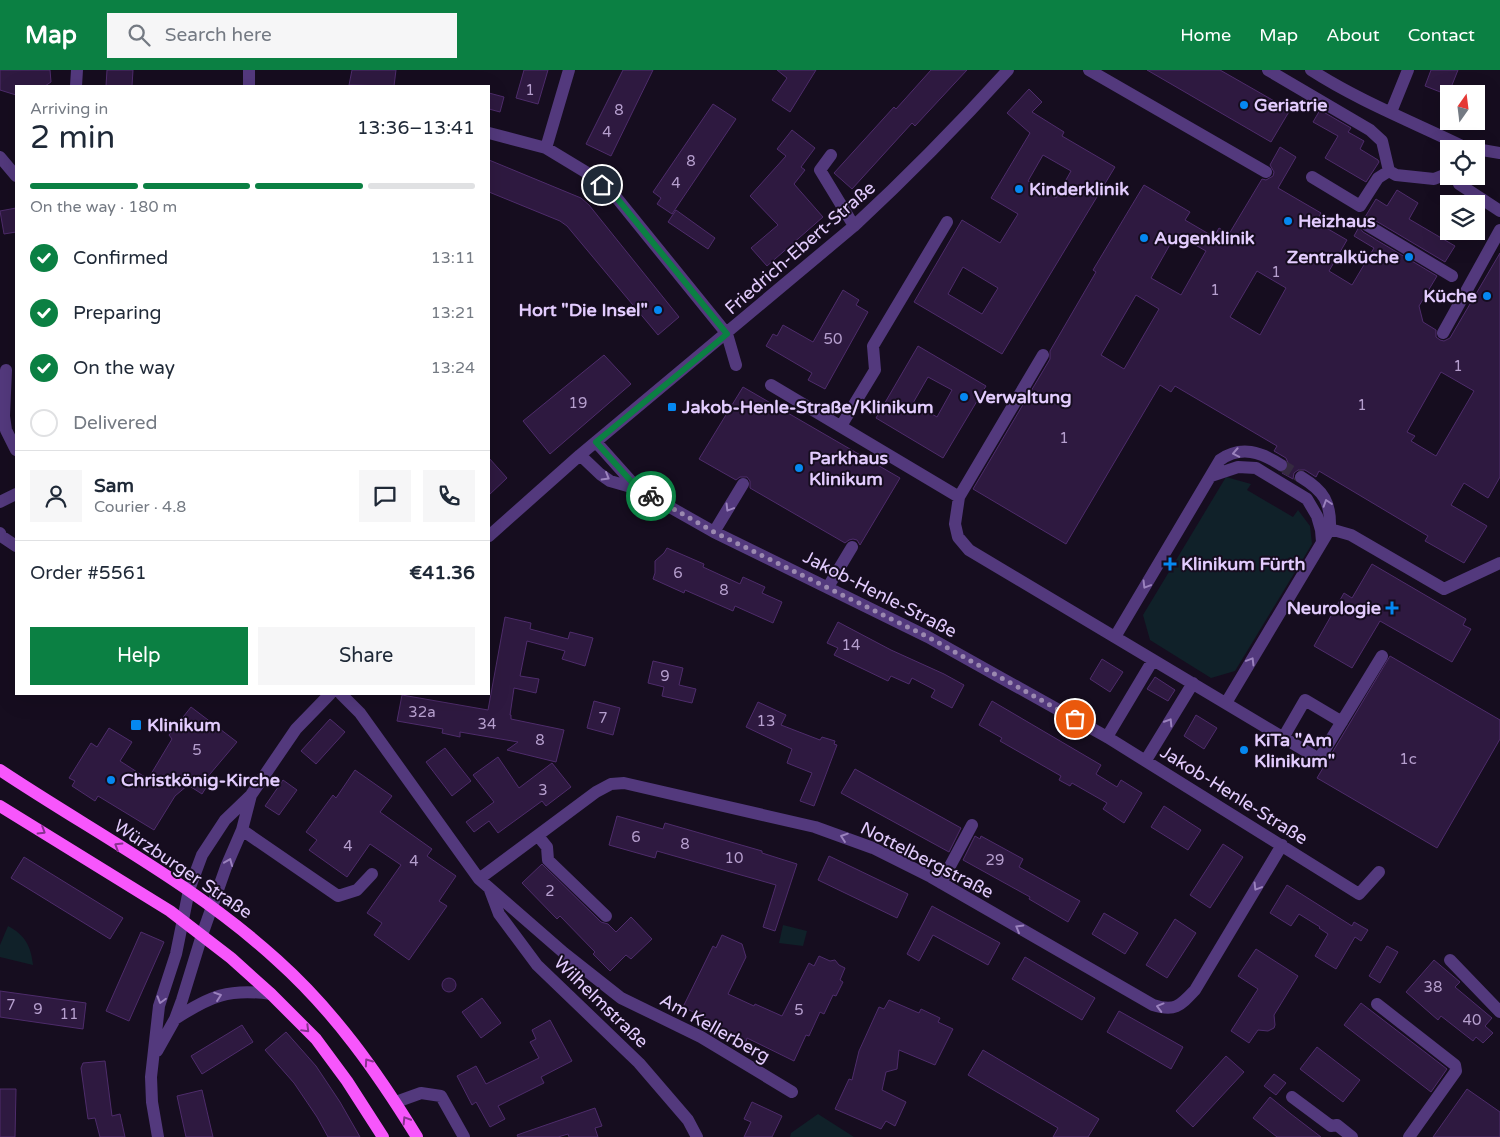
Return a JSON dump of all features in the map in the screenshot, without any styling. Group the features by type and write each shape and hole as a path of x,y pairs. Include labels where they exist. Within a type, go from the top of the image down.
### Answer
{"main road":[{"name":"Würzburger Straße","path":"0,770 189,890 278,960 331,1015 366,1059 396,1102 417,1137"},
{"path":"0,806 132,887 183,921 271,994 316,1039 347,1081 383,1137"}],"street":[{"path":"76,85 77,70"},
{"path":"249,70 249,85"},
{"path":"546,148 570,70"},
{"name":"Friedrich-Ebert-Straße","path":"490,535 580,455 854,226 963,120 1008,70"},
{"path":"1089,70 1266,172"},
{"path":"1268,70 1370,130 1382,141 1389,171 1396,175 1434,179 1440,177"},
{"path":"1311,70 1391,112 1450,140"},
{"path":"1391,112 1408,70"},
{"path":"490,133 546,148 589,174 616,197 727,334 736,365"},
{"path":"1485,151 1500,153"},
{"path":"831,155 820,170 854,226"},
{"path":"0,157 15,175"},
{"path":"1312,177 1360,206 1378,178 1389,171"},
{"path":"1461,185 1500,210"},
{"path":"841,426 875,370 873,346 947,222"},
{"path":"1367,225 1447,272"},
{"path":"1443,333 1500,230"},
{"path":"1043,355 959,497 955,524 958,538 962,544 969,550 1319,759 1382,656"},
{"path":"6,370 4,416 6,430 15,448"},
{"path":"771,385 959,497"},
{"name":"Jakob-Henle-Straße","path":"596,442 638,489"},
{"path":"1115,637 1220,460 1230,454 1247,452 1264,454 1281,465"},
{"name":"Jakob-Henle-Straße","path":"580,455 610,481 638,489 714,532 928,637 1107,737 1359,894 1380,872"},
{"path":"1211,476 1238,467 1256,468 1307,499 1317,516 1322,530 1322,542"},
{"path":"1226,703 1330,529 1330,514 1324,495 1315,485 1301,477"},
{"path":"714,532 743,484"},
{"path":"0,503 15,495"},
{"path":"1330,529 1351,535 1444,589 1500,563"},
{"path":"0,533 1,536 15,545"},
{"path":"828,587 852,547"},
{"path":"1107,737 1153,660"},
{"path":"1146,760 1193,683"},
{"path":"158,1137 152,1102 151,1077 159,1006 176,954 189,890 202,855 225,820 251,795 296,729 329,695"},
{"name":"Wilhelmstraße","path":"343,695 360,713 484,884 499,914 537,965 639,1063 688,1120 696,1137"},
{"path":"1283,738 1306,700 1342,722"},
{"name":"Nottelbergstraße","path":"484,884 538,836 596,792 611,784 624,783 815,827 873,848 941,883 1153,1005 1167,1009 1180,1006 1195,990 1282,845"},
{"path":"154,1056 175,1019 226,867 242,830 251,795"},
{"path":"941,883 972,825"},
{"path":"242,830 338,896 357,890 372,874"},
{"path":"538,836 547,847 548,860 552,865 606,916"},
{"name":"Wilhelmstraße","path":"484,884 620,998"},
{"path":"1450,960 1500,1012"},
{"path":"175,1019 194,1006 225,994 243,992 271,994"},
{"name":"Am Kellerberg","path":"620,998 701,1037 792,1092"},
{"path":"1377,1004 1455,1065 1456,1071 1409,1137"},
{"path":"396,1102 421,1093 441,1096 464,1137"},
{"path":"1292,1097 1331,1126 1337,1125 1352,1137"}],"shaded area":[{"path":"1226,477 1251,484 1247,490 1293,517 1298,510 1310,526 1312,544 1235,671 1211,678 1150,640 1143,615"},
{"path":"783,925 807,931 803,946 779,943"},
{"path":"8,926 23,937 31,952 33,965 0,957 0,945"},
{"path":"818,1114 854,1137 790,1137 791,1133"}],"building":[{"path":"0,70 50,70 51,82 46,85 15,85 15,95 0,90"},
{"path":"107,70 133,70 132,85 106,85"},
{"path":"352,70 396,70 394,85 349,85"},
{"path":"524,70 548,70 538,104 516,98"},
{"path":"623,70 653,70 611,156 586,144"},
{"path":"777,70 816,70 790,112 772,100 787,78"},
{"path":"931,70 967,70 915,126 912,123 852,189 834,173 894,107 896,109"},
{"name":"Geriatrie","path":"1147,70 1220,70 1290,110 1271,142"},
{"path":"1431,70 1458,70 1452,85 1440,85 1440,92 1425,86"},
{"path":"1029,89 1042,102 1032,112 1064,132 1062,136 1115,167 1002,354 914,302 962,220 1000,243 1018,214 991,198 1030,133 1007,113","holes":["1043,155 1071,171 1056,198 1028,181","963,267 998,288 982,314 948,294"]},
{"path":"490,93 504,97 500,112 490,109"},
{"path":"713,104 736,119 672,214 657,204 661,198 653,192"},
{"path":"1320,110 1351,128 1348,132 1364,141 1360,149 1378,160 1379,162 1366,182 1325,158 1338,136 1313,122"},
{"path":"792,130 815,148 801,167 805,170 794,184 823,217 767,266 751,248 778,225 750,196 786,156 777,149"},
{"path":"1280,147 1296,157 1278,188 1321,213 1316,222 1347,240 1329,271 1352,285 1374,248 1354,236 1359,227 1363,232 1437,276 1419,306 1423,322 1436,330 1436,337 1440,340 1444,341 1450,338 1500,253 1500,477 1488,498 1464,483 1451,505 1487,526 1464,563 1425,541 1428,536 1319,471 1316,477 1305,470 1298,470 1294,473 1293,479 1282,473 1288,470 1289,465 1286,458 1274,451 1277,446 1175,386 1171,392 1160,385 1066,544 973,489 1050,359 1050,351 1096,272 1093,270 1144,185 1190,212 1185,220 1214,237 1219,228 1229,234 1262,179 1266,180 1273,176 1274,172 1270,165","holes":["1176,234 1206,251 1181,295 1151,278","1257,271 1286,288 1260,335 1230,317","1136,295 1159,309 1124,369 1101,355","1441,372 1474,391 1436,456 1411,441 1415,436 1407,432"]},
{"path":"490,160 581,198 589,205 679,317 658,335 567,226 560,221 490,192"},
{"path":"1397,190 1418,203 1409,219 1440,237 1440,240 1445,240 1455,246 1445,262 1371,218 1365,217 1376,199 1387,206"},
{"path":"15,208 15,232 4,234 0,211"},
{"path":"676,210 715,238 708,249 668,222"},
{"path":"843,290 859,300 856,305 868,312 825,389 808,380 812,373 766,346 773,334 777,336 783,325 813,342"},
{"name":"Verwaltung","path":"918,346 986,386 943,458 876,418","holes":["928,377 952,390 937,417 913,403"]},
{"path":"604,355 631,384 550,454 523,421"},
{"name":"Parkhaus Klinikum","path":"743,387 900,478 860,545 857,540 853,539 845,543 750,488 750,481 747,477 740,477 736,480 699,459"},
{"path":"490,459 507,478 490,494"},
{"path":"667,548 704,564 703,567 740,584 743,577 765,587 762,593 782,602 773,623 735,606 733,611 685,590 684,593 653,579 655,561"},
{"name":"Neurologie","path":"1372,564 1466,619 1463,625 1471,629 1452,662 1380,621 1352,668 1314,646 1344,593 1352,598"},
{"path":"505,617 531,623 530,629 568,639 570,632 593,638 585,666 562,659 565,651 527,641 520,676 539,679 536,693 514,688 510,715 511,719 564,730 556,762 507,750 518,742 460,732 460,737 442,733 443,729 397,721 402,695 488,710"},
{"path":"838,622 964,685 952,708 931,697 935,690 912,678 909,684 891,676 888,681 834,655 838,648 827,643"},
{"path":"1390,656 1500,720 1500,739 1437,848 1317,778"},
{"path":"1102,659 1123,672 1110,692 1090,679"},
{"path":"653,661 683,668 679,685 696,689 692,703 662,696 664,687 648,683"},
{"path":"1155,677 1175,690 1168,701 1147,689"},
{"path":"594,701 620,708 613,735 587,728"},
{"path":"992,701 1101,765 1096,774 1117,787 1121,780 1142,793 1124,823 1103,809 1107,803 1072,783 1070,786 1059,780 1061,776 1000,741 1002,738 979,725"},
{"path":"758,702 786,715 781,725 820,740 822,737 835,741 834,744 837,745 814,806 800,801 812,773 787,763 792,749 746,727"},
{"path":"191,707 237,742 205,780 209,783 202,794 188,785 175,796 154,830 98,796 95,801 72,786 75,781 69,778 91,743 97,747 109,728 132,742 120,761 148,779 172,739 169,735"},
{"path":"1196,715 1217,728 1204,749 1184,736"},
{"path":"330,719 345,732 316,764 301,751"},
{"path":"445,748 471,781 452,796 426,762"},
{"path":"498,757 519,788 552,763 571,787 546,806 542,801 498,833 489,821 474,832 466,822 494,802 473,775"},
{"path":"855,769 961,828 949,852 841,793"},
{"path":"355,770 392,796 380,812 432,849 427,856 456,876 439,901 447,906 409,960 374,935 382,923 367,913 401,865 370,844 347,877 309,850 317,840 306,832 333,795 336,798"},
{"path":"283,780 297,790 279,815 265,806"},
{"path":"1164,806 1201,830 1188,850 1151,827"},
{"path":"617,816 663,829 665,823 762,851 762,853 797,864 775,931 763,927 776,885 657,851 655,858 609,845"},
{"path":"975,836 980,839 981,836 1023,859 1019,867 1080,901 1068,922 1029,899 1030,897 963,860"},
{"path":"1223,844 1243,857 1210,908 1190,895"},
{"path":"829,856 908,894 897,918 818,880"},
{"path":"24,857 123,918 110,939 11,878"},
{"path":"542,864 601,922 608,924 616,932 631,917 652,939 631,959 626,955 610,971 593,954 595,952 560,916 557,919 522,883"},
{"path":"1287,885 1352,926 1354,922 1368,930 1361,941 1355,937 1336,969 1315,956 1328,934 1320,927 1299,914 1291,926 1270,913"},
{"path":"932,906 1000,943 988,965 933,935 919,961 907,954"},
{"path":"1104,913 1138,933 1125,954 1092,934"},
{"path":"1175,919 1196,933 1167,978 1146,965"},
{"path":"141,932 164,942 129,1021 106,1011"},
{"path":"722,935 742,944 746,957 728,994 782,1016 809,963 814,966 819,956 830,961 835,960 845,968 840,980 843,982 836,996 833,995 824,1014 820,1012 809,1036 806,1035 794,1061 747,1038 746,1042 711,1024 712,1021 683,1007 713,946 716,948"},
{"path":"1387,946 1398,952 1380,983 1369,976"},
{"path":"1256,949 1298,976 1274,1015 1274,1028 1268,1031 1258,1030 1249,1043 1231,1031 1258,989 1238,976"},
{"path":"1025,957 1095,998 1082,1020 1012,979"},
{"path":"1434,960 1460,982 1455,987 1492,1018 1485,1026 1493,1033 1483,1043 1476,1037 1473,1041 1441,1016 1438,1020 1406,992"},
{"path":"446,978 452,978 456,985 452,992 446,992 442,988 442,982"},
{"path":"0,991 86,1003 83,1029 0,1017"},
{"path":"482,998 501,1023 481,1038 462,1012"},
{"path":"889,1000 919,1013 921,1009 940,1018 938,1022 953,1029 935,1065 899,1050 897,1069 886,1072 882,1090 906,1102 895,1126 886,1121 881,1129 835,1109 849,1079 852,1080 859,1051 879,1007 884,1009"},
{"path":"1361,1003 1447,1069 1431,1092 1344,1025"},
{"path":"1119,1011 1183,1047 1171,1069 1107,1032"},
{"path":"550,1020 572,1061 541,1077 544,1083 498,1106 505,1119 490,1127 476,1102 472,1105 457,1076 476,1066 486,1084 539,1058 530,1042 536,1039 532,1030"},
{"path":"242,1025 253,1042 202,1074 191,1056"},
{"path":"286,1032 316,1066 360,1137 328,1137 294,1083 265,1050"},
{"path":"1317,1047 1360,1080 1343,1102 1300,1069"},
{"path":"983,1050 1099,1119 1088,1137 1053,1137 1058,1128 968,1075"},
{"path":"1226,1056 1244,1072 1193,1127 1176,1111"},
{"path":"105,1061 112,1116 120,1114 125,1137 100,1137 95,1118 88,1119 81,1068 83,1063"},
{"path":"1274,1074 1286,1083 1276,1095 1264,1086"},
{"path":"0,1089 16,1089 15,1137 0,1137"},
{"path":"1467,1089 1500,1112 1500,1137 1433,1137"},
{"path":"202,1090 213,1137 186,1137 177,1096"},
{"path":"1270,1097 1321,1137 1277,1137 1253,1118"},
{"path":"752,1102 782,1116 772,1137 744,1137 751,1122 744,1119"},
{"path":"595,1108 602,1126 595,1128 598,1137 569,1137 568,1134 558,1137 518,1137 517,1135"}],"tunnel":[{"path":"1281,465 1301,477"}],"way so far":[{"path":"651,496 714,532 928,637 1075,719"}],"place":[{"name":"Geriatrie","path":"1244,105"},
{"name":"Kinderklinik","path":"1019,189"},
{"name":"Heizhaus","path":"1288,221"},
{"name":"Augenklinik","path":"1144,238"},
{"name":"Zentralküche","path":"1409,257"},
{"name":"Küche","path":"1487,296"},
{"name":"Hort \"Die Insel\"","path":"658,310"},
{"name":"Verwaltung","path":"964,397"},
{"name":"Jakob-Henle-Straße/Klinikum","path":"672,407"},
{"name":"Parkhaus Klinikum","path":"799,468"},
{"name":"Klinikum Fürth","path":"1170,564"},
{"name":"Neurologie","path":"1392,608"},
{"name":"Klinikum","path":"136,725"},
{"name":"KiTa \"Am Klinikum\"","path":"1244,750"},
{"name":"Christkönig-Kirche","path":"111,780"}],"route":[{"path":"602,185 616,197 727,334 596,442 638,489 651,496"}]}
